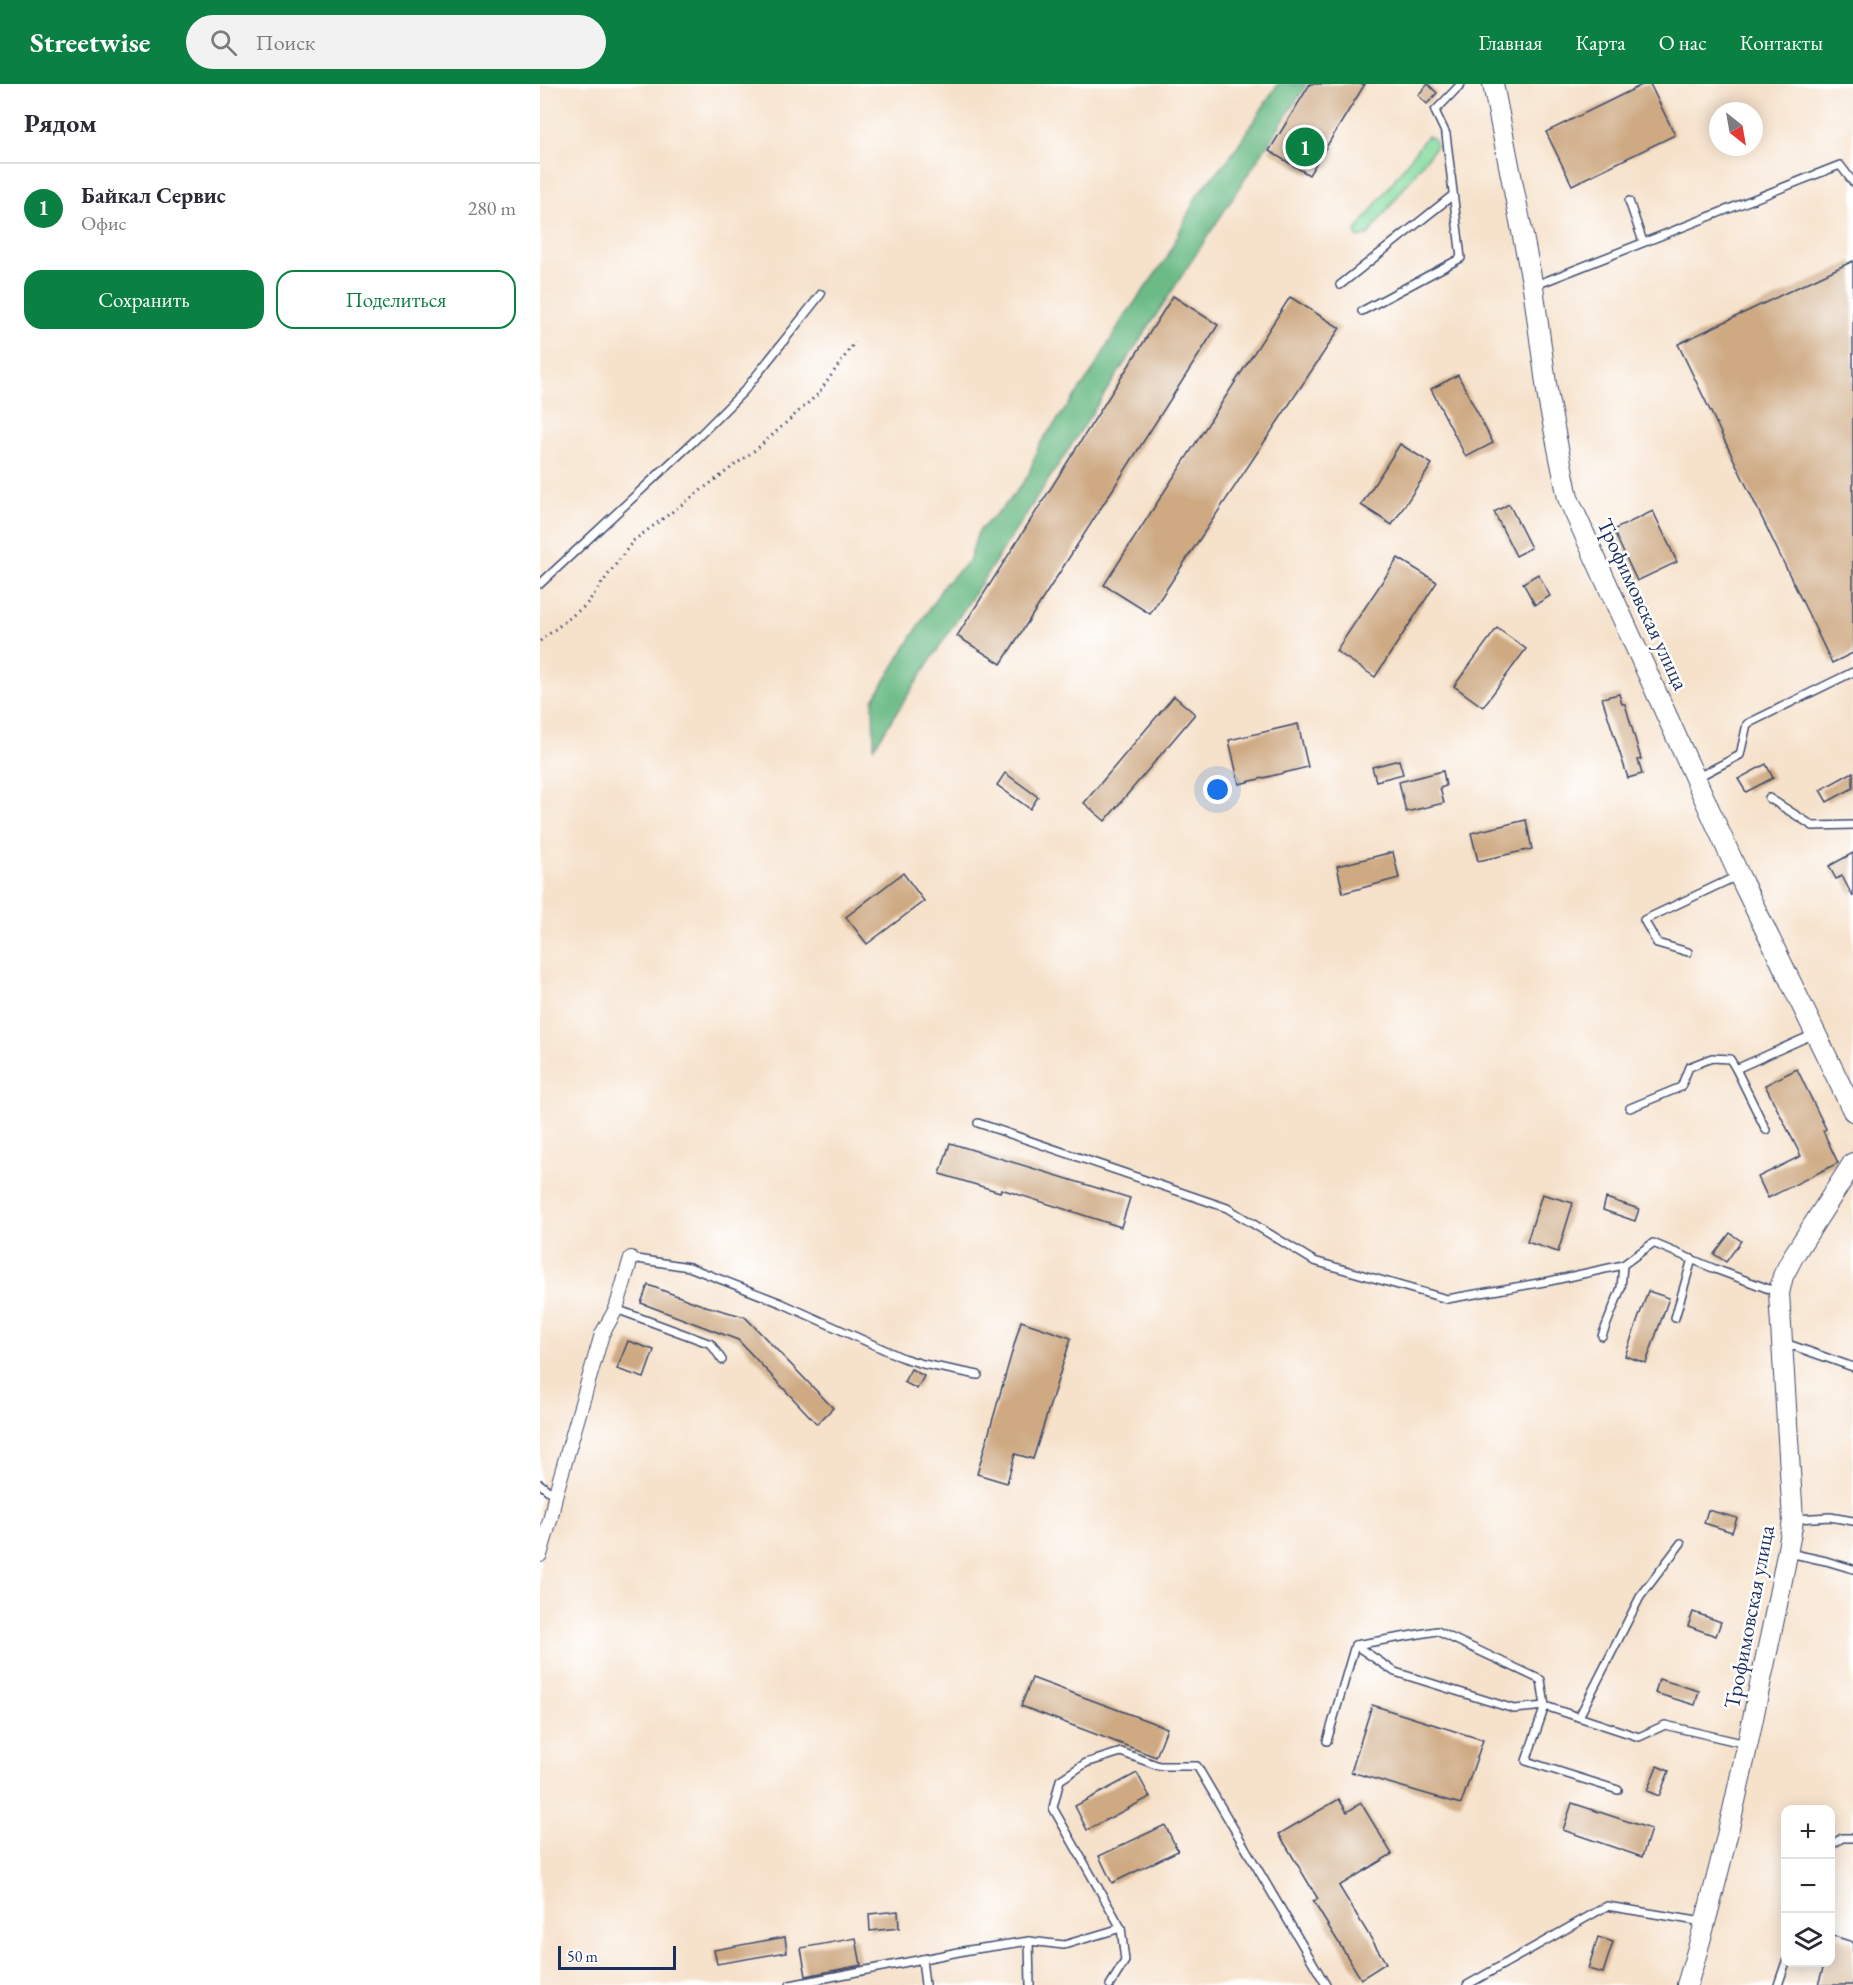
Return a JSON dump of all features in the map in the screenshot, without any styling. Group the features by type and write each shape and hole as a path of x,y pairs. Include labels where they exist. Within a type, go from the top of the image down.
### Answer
{"street":[{"name":"Трофимовская улица","path":"1493,84 1533,287 1548,398 1568,498 1739,875 1817,1032 1853,1111"},
{"name":"Трофимовская улица","path":"1687,1985 1706,1923 1748,1745 1793,1520 1779,1293 1783,1276 1794,1255 1853,1163"},
{"path":"540,1555 602,1334 616,1309 631,1258"}],"lane":[{"path":"1362,311 1461,258 1446,134 1435,111 1461,84"},
{"path":"1533,287 1840,165 1853,182"},
{"path":"1340,285 1453,195"},
{"path":"1629,201 1643,242"},
{"path":"540,584 693,442 744,390 821,294"},
{"path":"1696,778 1740,755 1747,724 1853,672"},
{"path":"1769,798 1814,826 1853,825"},
{"path":"1688,952 1657,943 1644,920 1739,875"},
{"path":"1736,1069 1817,1032"},
{"path":"1630,1108 1682,1087 1689,1067 1712,1058 1730,1059 1766,1130"},
{"path":"978,1123 1227,1208 1314,1261 1446,1299 1550,1281 1623,1265 1653,1243 1779,1293"},
{"path":"631,1258 689,1267 781,1303 903,1358 978,1375"},
{"path":"1675,1318 1692,1260"},
{"path":"1602,1336 1621,1288 1623,1265"},
{"path":"616,1309 711,1344 722,1360"},
{"path":"1782,1342 1853,1367"},
{"path":"540,1484 555,1496"},
{"path":"1793,1520 1830,1517 1853,1521"},
{"path":"1579,1717 1640,1596 1681,1543"},
{"path":"1788,1553 1853,1569"},
{"path":"1355,1644 1437,1630 1541,1680 1545,1706 1526,1761 1618,1790"},
{"path":"1355,1644 1395,1672 1514,1709 1545,1706 1639,1737 1665,1725 1748,1745"},
{"path":"1327,1742 1355,1644"},
{"path":"1110,1985 1125,1960 1121,1928 1053,1808 1060,1780 1086,1763 1121,1752 1159,1766 1197,1766 1326,1985"},
{"path":"1835,1843 1842,1838 1853,1838"},
{"path":"1467,1985 1607,1906 1706,1923"},
{"path":"790,1985 1029,1941 1064,1945 1121,1928"},
{"path":"1029,1941 1030,1985"},
{"path":"922,1959 925,1985"},
{"path":"1778,1985 1783,1967"}],"path":[{"path":"540,641 586,605 633,541 759,447 818,394 855,342"}],"green space":[{"path":"1278,84 1307,84 874,747 873,700 944,585 969,561 978,532 1010,500 1028,476 1039,445 1091,374 1122,320 1167,258 1197,195 1231,156"},
{"path":"1427,136 1433,138 1436,146 1368,235 1357,237 1355,232"}],"building":[{"path":"1310,84 1365,84 1309,175 1269,151"},
{"path":"1428,84 1437,93 1427,104 1418,95"},
{"path":"1644,84 1650,84 1675,135 1572,185 1546,132"},
{"path":"1853,261 1853,653 1832,663 1678,344"},
{"path":"1173,296 1218,325 1001,664 957,636"},
{"path":"1290,297 1340,328 1150,614 1104,585"},
{"path":"1458,375 1493,443 1466,457 1431,389"},
{"path":"1400,444 1432,464 1392,525 1361,505"},
{"path":"1509,504 1531,548 1516,556 1494,512"},
{"path":"1653,511 1677,562 1637,581 1613,530"},
{"path":"1398,558 1437,582 1375,677 1336,651"},
{"path":"1538,574 1550,596 1535,605 1523,583"},
{"path":"1497,628 1526,649 1483,707 1454,686"},
{"path":"1619,694 1622,704 1625,704 1641,759 1638,760 1642,774 1628,778 1602,698"},
{"path":"1174,696 1195,714 1105,821 1084,803"},
{"path":"1298,724 1308,767 1239,784 1229,740"},
{"path":"1399,760 1403,774 1376,781 1372,767"},
{"path":"1766,764 1773,778 1746,792 1738,779"},
{"path":"1443,771 1446,786 1440,788 1444,803 1406,812 1399,782"},
{"path":"1853,772 1853,788 1827,802 1820,790"},
{"path":"1005,773 1038,797 1030,809 997,785"},
{"path":"1526,820 1532,849 1478,861 1471,833"},
{"path":"1393,852 1399,878 1343,893 1337,866"},
{"path":"1853,853 1853,897 1842,876 1836,879 1829,866"},
{"path":"903,873 924,901 867,944 846,917"},
{"path":"1797,1069 1826,1129 1823,1131 1838,1163 1768,1198 1758,1177 1801,1156 1765,1085"},
{"path":"950,1143 1130,1198 1121,1227 1001,1189 1000,1192 940,1174"},
{"path":"1542,1194 1573,1203 1558,1252 1527,1242"},
{"path":"1606,1198 1639,1209 1635,1221 1603,1210"},
{"path":"1730,1233 1741,1241 1726,1262 1714,1254"},
{"path":"648,1285 702,1305 745,1317 833,1408 817,1424 738,1340 641,1303"},
{"path":"1648,1291 1669,1298 1646,1363 1625,1356"},
{"path":"1021,1321 1071,1338 1033,1459 1015,1454 1007,1483 977,1474"},
{"path":"628,1341 654,1350 644,1378 617,1369"},
{"path":"911,1369 924,1376 917,1389 904,1382"},
{"path":"1708,1510 1737,1518 1732,1532 1704,1523"},
{"path":"1693,1612 1721,1622 1716,1636 1688,1626"},
{"path":"1032,1678 1167,1728 1156,1757 1021,1706"},
{"path":"1659,1679 1699,1691 1695,1705 1655,1693"},
{"path":"1372,1705 1483,1740 1461,1804 1351,1772"},
{"path":"1657,1766 1669,1771 1659,1796 1647,1791"},
{"path":"1137,1773 1150,1797 1087,1830 1075,1806"},
{"path":"1339,1799 1347,1812 1361,1803 1392,1854 1339,1886 1386,1963 1361,1979 1313,1901 1318,1899 1279,1834"},
{"path":"1572,1803 1651,1829 1642,1857 1563,1830"},
{"path":"1165,1825 1178,1851 1112,1883 1099,1856"},
{"path":"898,1911 899,1928 870,1931 869,1914"},
{"path":"1835,1936 1853,1942 1853,1985 1818,1985 1823,1967 1835,1967"},
{"path":"785,1937 787,1952 717,1964 714,1950"},
{"path":"1598,1937 1613,1942 1603,1973 1588,1969"},
{"path":"856,1938 861,1965 806,1976 801,1948"}],"place":[{"name":"Байкал Сервис","path":"1305,147"}]}
